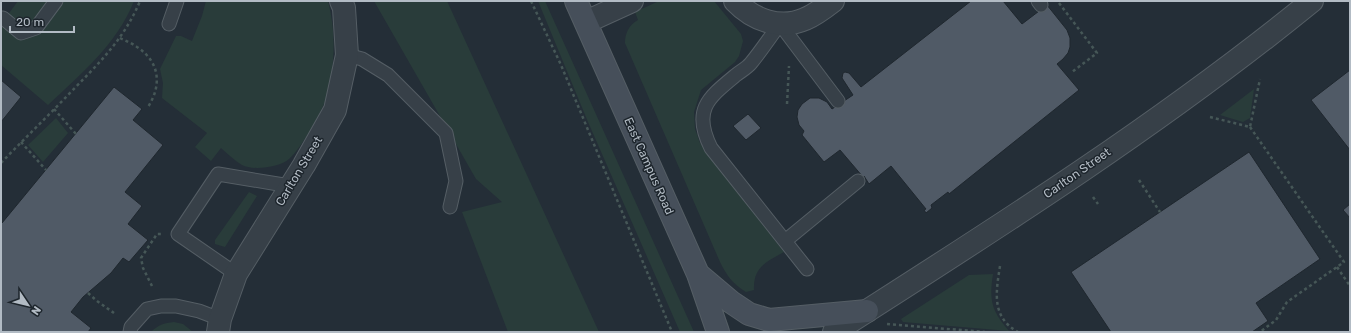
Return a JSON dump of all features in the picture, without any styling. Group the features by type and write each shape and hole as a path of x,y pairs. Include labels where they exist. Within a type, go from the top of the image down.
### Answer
{"main road":[{"name":"East Campus Road","path":"576,1 698,274 718,332"},
{"path":"698,274 731,302 749,314 769,320 867,311"}],"street":[{"name":"Carlton Street","path":"219,325 236,274 335,110 347,55 344,8 341,1"},
{"path":"586,22 632,1"},
{"path":"735,1 759,19 780,24 792,24 805,19 833,1"},
{"name":"Carlton Street","path":"834,332 959,253 1191,95 1259,44 1312,1"}],"lane":[{"path":"2,18 21,33 36,28 56,1"},
{"path":"169,24 178,1"},
{"path":"807,269 711,148 705,137 703,117 704,109 711,96 750,64 780,24 838,101"},
{"path":"347,55 362,59 388,75 446,133 456,181 450,207"},
{"path":"236,274 178,234 218,174 290,186"},
{"path":"785,241 858,181"},
{"path":"130,332 131,327 147,309 161,306 176,306 199,311 219,325"}],"path":[{"path":"1,162 106,56 120,38 134,15 140,1"},
{"path":"531,1 561,65 672,332"},
{"path":"1057,1 1097,53 1072,72"},
{"path":"120,38 148,55 154,64 158,82 154,97 148,107"},
{"path":"787,104 789,59 795,45"},
{"path":"1250,127 1260,79"},
{"path":"54,109 76,134"},
{"path":"1210,117 1250,127 1344,262 1287,302 1276,320 1260,332"},
{"path":"21,142 46,170"},
{"path":"1139,180 1160,212"},
{"path":"1093,197 1098,204"},
{"path":"152,286 143,268 141,258 157,234 178,234"},
{"path":"1000,266 996,297 999,312 1004,320 1018,332"},
{"path":"1338,267 1350,286"},
{"path":"88,293 114,313"},
{"path":"887,324 985,332"}],"green space":[{"path":"18,1 134,1 127,17 108,45 85,70 48,105 1,65 1,24"},
{"path":"206,1 328,1 332,18 334,44 330,88 324,105 307,136 285,162 259,168 247,167 237,162 221,148 211,161 195,147 207,133 162,98 163,83 160,69 176,36 181,36 192,41"},
{"path":"374,1 447,1 599,332 508,332 462,212 502,202 476,179"},
{"path":"538,1 545,1 694,332 680,332 588,122"},
{"path":"659,1 714,1 741,34 743,41 739,56 735,62 701,90 694,112 695,129 700,143 784,252 766,262 758,271 754,282 754,290 746,292 741,289 730,279 720,262 625,43 628,30 632,24 638,20 635,12"},
{"path":"1254,89 1250,118 1243,122 1220,115"},
{"path":"56,118 68,133 43,162 28,145"},
{"path":"249,192 257,196 225,247 215,244 215,240"},
{"path":"993,274 991,291 993,304 998,317 1009,331 903,322 901,319 969,275"},
{"path":"174,322 183,324 193,332 151,332 161,325"}],"building":[{"path":"971,1 1003,1 1022,24 1047,5 1067,30 1070,38 1068,53 1057,64 1079,90 949,194 948,192 931,205 932,208 926,213 924,210 926,209 891,166 869,184 864,176 863,177 840,150 824,162 802,135 804,131 799,125 797,117 798,110 802,104 810,98 819,98 827,102 832,109 853,95 842,78 843,73 849,73 861,87"},
{"path":"1350,70 1350,150 1311,100"},
{"path":"1,80 21,97 1,122"},
{"path":"114,87 142,109 133,120 163,145 125,192 142,206 128,224 148,240 129,262 123,258 111,273 83,297 71,312 91,328 88,332 1,332 1,222 2,223"},
{"path":"748,114 761,128 746,140 733,126"},
{"path":"1249,152 1320,259 1256,303 1268,321 1252,332 1111,332 1071,272"},
{"path":"1350,204 1350,218 1343,210"}]}
